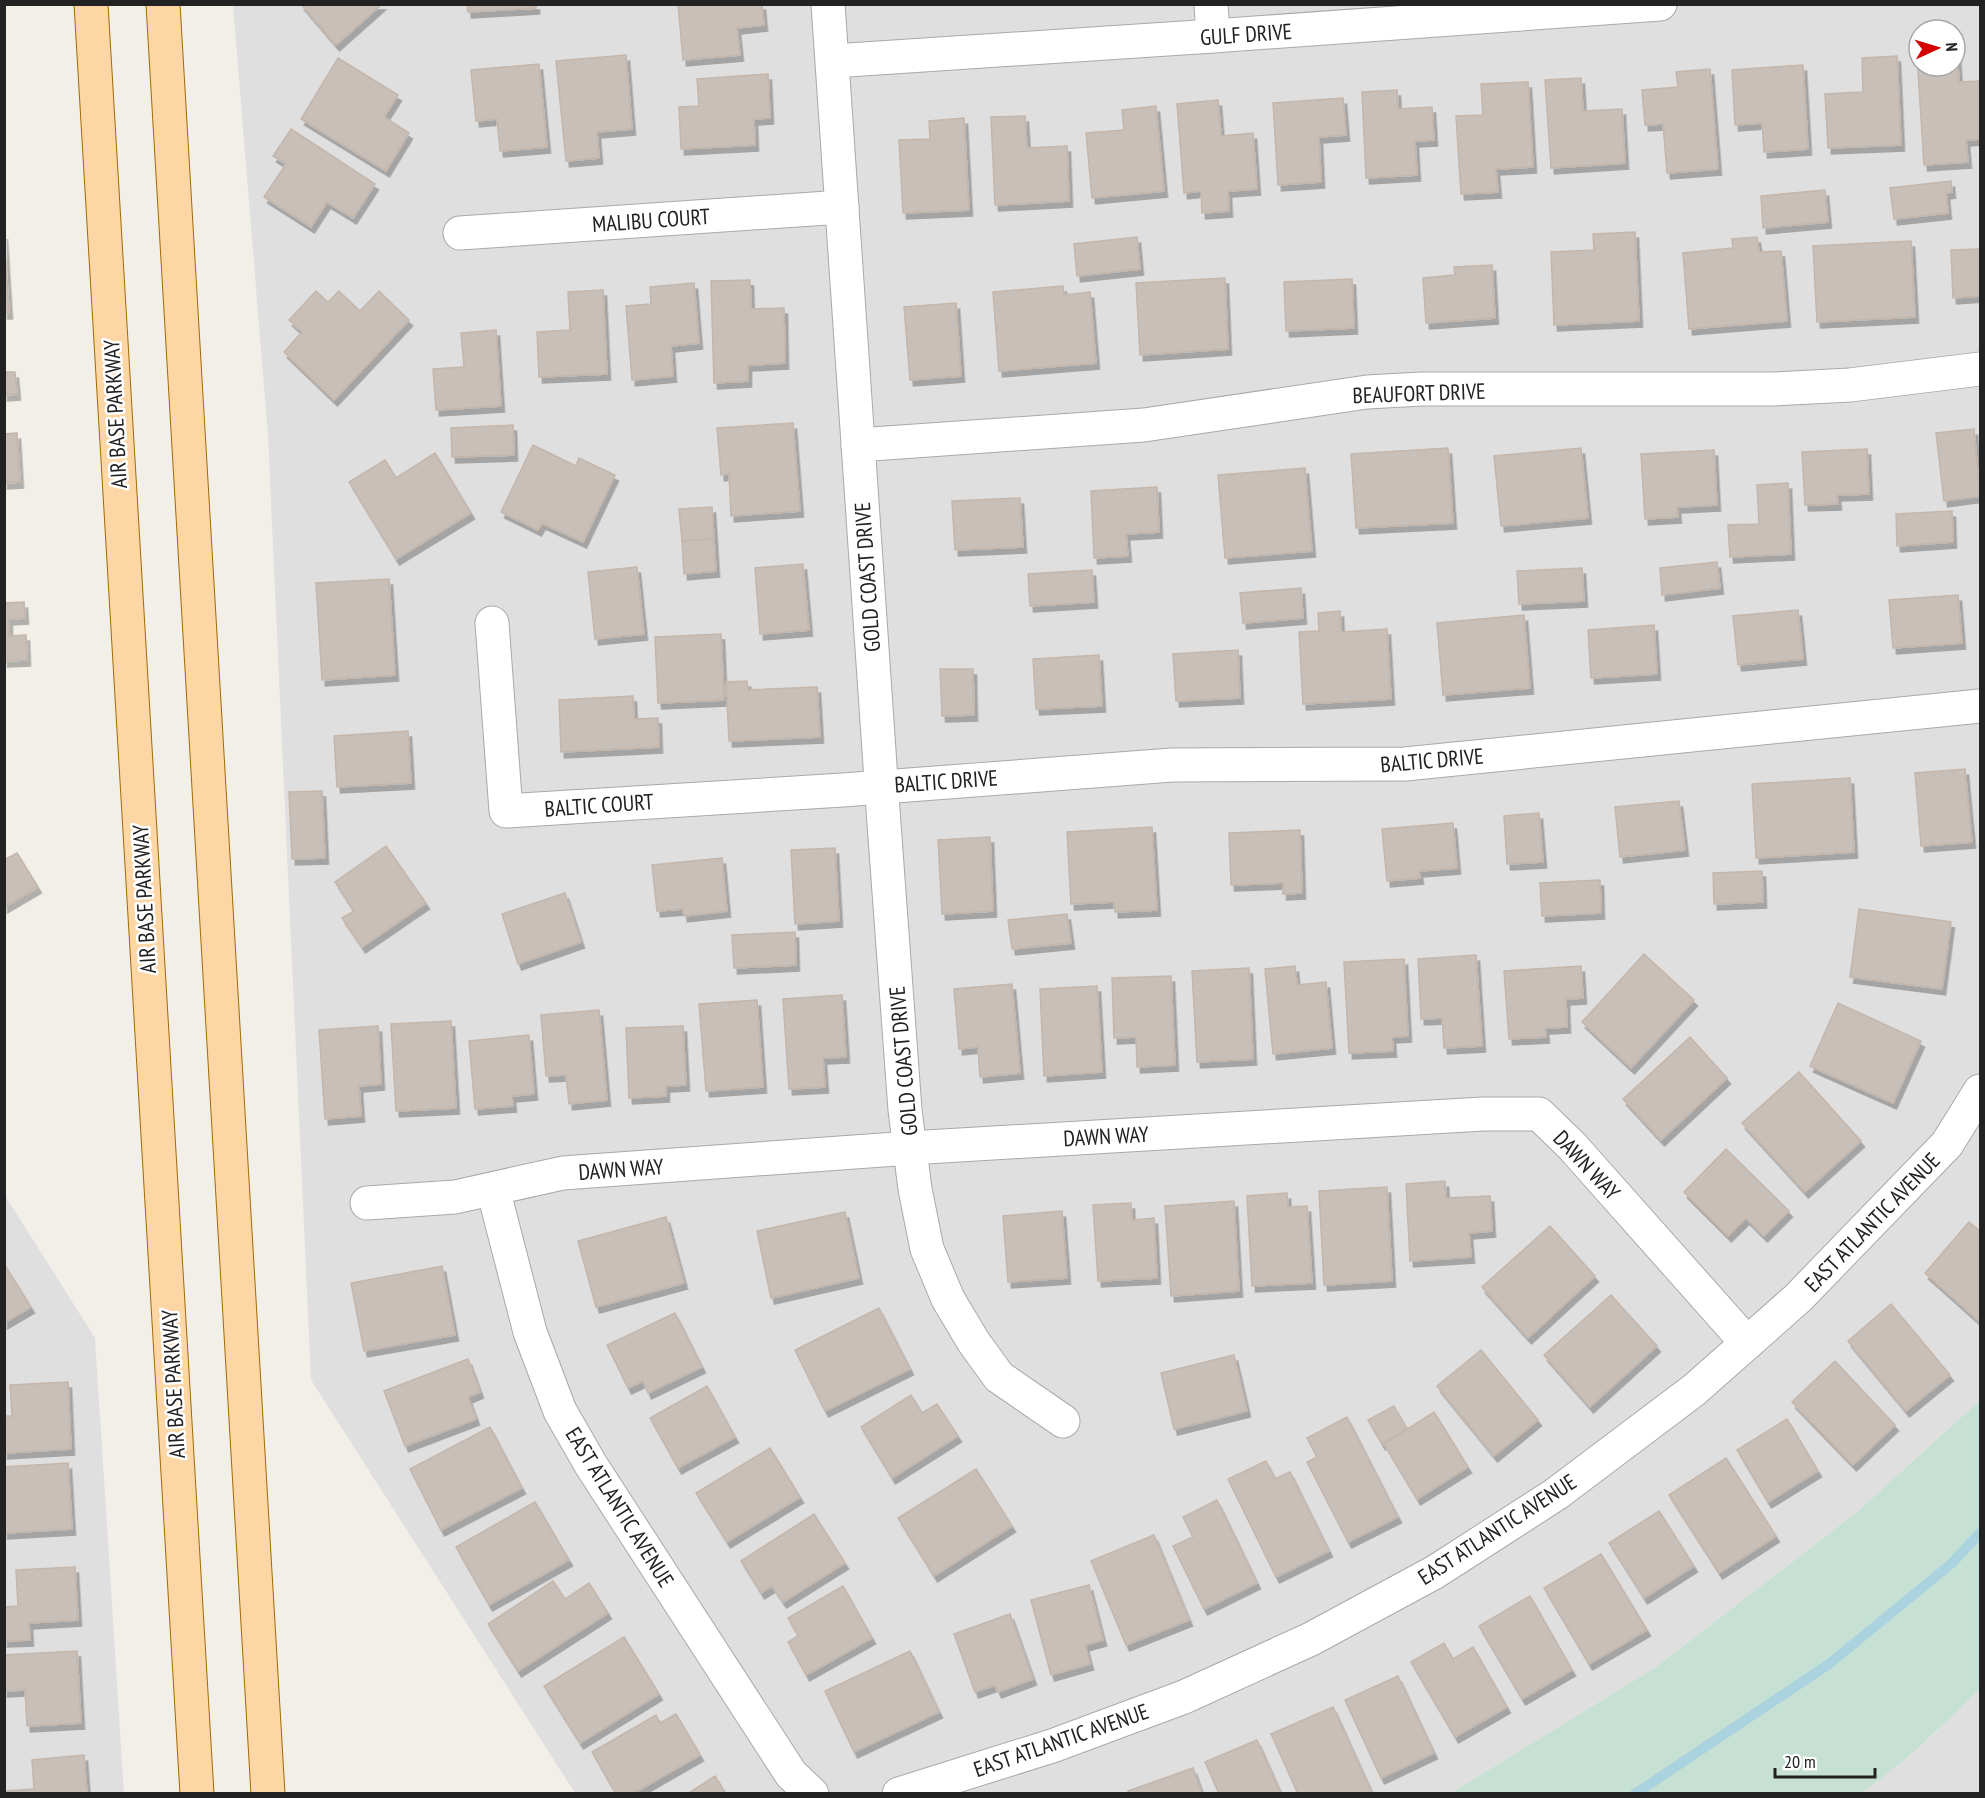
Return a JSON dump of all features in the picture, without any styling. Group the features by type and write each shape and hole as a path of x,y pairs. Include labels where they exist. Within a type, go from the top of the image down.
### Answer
{"main road":[{"name":"AIR BASE PARKWAY","path":"91,4 197,1794"},
{"path":"163,4 268,1794"}],"street":[{"name":"GOLD COAST DRIVE","path":"828,4 881,786 905,1110 915,1189 927,1249 948,1299 973,1341 999,1377 1062,1421"},
{"path":"1211,4 1213,36"},
{"name":"GULF DRIVE","path":"833,61 1660,4"},
{"name":"MALIBU COURT","path":"460,233 842,207"},
{"name":"BEAUFORT DRIVE","path":"858,445 1144,425 1367,392 1422,389 1774,389 1850,386 1980,369"},
{"name":"BALTIC COURT","path":"492,623 506,811 881,786"},
{"name":"BALTIC DRIVE","path":"881,786 1172,765 1405,764 1980,706"},
{"name":"EAST ATLANTIC AVENUE","path":"899,1794 1052,1746 1184,1697 1311,1639 1435,1572 1556,1494 1694,1390 1798,1298 1947,1144 1980,1091"},
{"name":"DAWN WAY","path":"367,1203 455,1197 563,1173 910,1148 1484,1113 1539,1114 1572,1146 1747,1343"},
{"name":"EAST ATLANTIC AVENUE","path":"493,1189 530,1332 560,1411 591,1466 791,1774 812,1794"}],"shaded area":[{"path":"233,5 1980,5 1980,1400 1857,1512 1656,1667 1451,1793 575,1793 311,1380 268,436"},
{"path":"4,1194 95,1338 124,1793 5,1793"},
{"path":"1980,1689 1980,1793 1859,1794 1932,1736"}],"green space":[{"path":"1980,1400 1980,1689 1922,1744 1876,1782 1859,1794 1451,1793 1656,1667 1857,1512"}],"building":[{"path":"301,4 382,4 336,45"},
{"path":"467,4 536,4 536,8 468,12"},
{"path":"678,4 762,4 764,25 737,28 740,55 683,60"},
{"path":"626,55 632,129 597,132 599,158 566,161 556,61"},
{"path":"1897,56 1901,145 1828,148 1825,94 1863,92 1862,58"},
{"path":"338,58 398,95 384,117 409,133 386,171 301,119"},
{"path":"539,64 547,147 500,151 497,119 476,121 471,70"},
{"path":"1803,65 1808,149 1764,152 1762,123 1735,125 1732,70"},
{"path":"1710,69 1718,169 1667,173 1663,124 1645,125 1642,90 1678,87 1676,72"},
{"path":"768,74 770,118 754,119 755,145 681,149 679,107 699,106 697,79"},
{"path":"1581,78 1583,111 1622,109 1625,163 1551,168 1545,80"},
{"path":"1918,78 1959,78 1959,82 1980,81 1980,139 1966,140 1968,162 1924,165"},
{"path":"1528,82 1533,167 1496,169 1498,192 1461,194 1456,116 1483,115 1481,84"},
{"path":"1397,90 1398,109 1432,107 1434,140 1415,141 1417,175 1366,178 1362,92"},
{"path":"1343,98 1346,135 1319,137 1321,182 1278,185 1273,103"},
{"path":"1218,100 1221,136 1253,133 1257,189 1228,191 1229,211 1202,213 1201,191 1184,193 1177,104"},
{"path":"1156,106 1164,191 1092,198 1086,133 1124,130 1122,110"},
{"path":"1025,116 1027,148 1067,146 1069,201 995,205 991,117"},
{"path":"964,118 969,210 903,213 899,140 930,139 929,121"},
{"path":"291,129 375,184 353,218 327,202 311,227 264,197 286,164 273,156"},
{"path":"1951,181 1952,192 1946,193 1948,213 1894,219 1890,188"},
{"path":"1825,190 1828,222 1763,228 1761,196"},
{"path":"1635,232 1639,321 1554,325 1551,252 1594,250 1593,234"},
{"path":"4,233 9,313 4,313"},
{"path":"1137,237 1140,269 1077,276 1074,244"},
{"path":"1757,237 1759,252 1781,251 1787,321 1689,329 1683,253 1733,248 1732,239"},
{"path":"1911,241 1915,317 1817,322 1813,246"},
{"path":"1980,249 1980,296 1953,298 1951,250"},
{"path":"1492,265 1495,318 1426,323 1423,278 1455,275 1454,267"},
{"path":"1225,278 1228,349 1140,355 1136,283"},
{"path":"1352,279 1354,328 1286,331 1284,282"},
{"path":"750,280 751,309 784,308 785,363 748,365 748,381 714,383 711,281"},
{"path":"694,283 699,343 671,346 673,376 632,380 626,306 651,304 650,287"},
{"path":"1063,286 1064,295 1090,292 1096,363 999,371 993,292"},
{"path":"603,290 607,374 539,377 537,332 570,330 568,292"},
{"path":"316,291 328,302 339,291 360,311 379,291 409,320 334,400 284,352 302,332 289,320"},
{"path":"956,303 961,376 910,380 904,307"},
{"path":"496,330 501,406 436,410 433,369 464,367 461,333"},
{"path":"4,372 15,372 17,394 4,395"},
{"path":"793,423 800,511 731,516 729,474 721,475 717,428"},
{"path":"513,425 514,455 452,457 451,428"},
{"path":"1974,429 1980,496 1944,501 1936,433"},
{"path":"17,433 20,482 4,483 4,434"},
{"path":"533,445 576,466 579,458 615,475 583,542 542,523 538,530 501,512"},
{"path":"1448,448 1453,523 1356,528 1351,454"},
{"path":"1581,448 1588,518 1501,526 1494,456"},
{"path":"1867,449 1869,494 1837,495 1838,504 1805,505 1802,452"},
{"path":"1714,450 1717,505 1677,507 1678,517 1645,519 1641,454"},
{"path":"435,453 471,513 396,559 349,482 385,460 396,478"},
{"path":"1305,468 1312,551 1225,558 1218,475"},
{"path":"1788,483 1791,554 1730,557 1728,525 1759,524 1757,485"},
{"path":"1157,487 1159,532 1126,534 1128,556 1094,558 1091,491"},
{"path":"1020,498 1023,547 955,550 952,501"},
{"path":"712,507 714,539 682,541 679,509"},
{"path":"1952,511 1953,542 1897,546 1896,514"},
{"path":"714,539 716,571 684,574 682,541"},
{"path":"1717,562 1720,588 1662,595 1660,568"},
{"path":"803,564 809,630 760,634 755,568"},
{"path":"637,567 644,634 595,639 588,572"},
{"path":"1582,568 1584,601 1519,604 1517,571"},
{"path":"1092,570 1094,602 1030,606 1028,574"},
{"path":"389,579 395,675 322,680 316,583"},
{"path":"1301,588 1303,618 1243,623 1240,593"},
{"path":"1958,595 1962,643 1893,648 1889,600"},
{"path":"24,602 25,618 9,619 9,636 26,635 27,660 4,661 4,603"},
{"path":"1798,610 1803,659 1738,665 1733,616"},
{"path":"1340,611 1341,632 1387,629 1391,699 1303,704 1299,632 1319,631 1318,613"},
{"path":"1524,615 1530,688 1443,695 1437,623"},
{"path":"1654,625 1657,674 1591,678 1588,630"},
{"path":"721,634 724,700 658,703 655,637"},
{"path":"1238,650 1240,698 1176,701 1173,654"},
{"path":"1099,655 1102,706 1036,709 1033,659"},
{"path":"940,669 973,669 974,715 942,716"},
{"path":"747,681 748,690 817,687 820,737 729,741 726,682"},
{"path":"633,696 634,719 658,718 659,747 561,752 559,700"},
{"path":"408,731 411,783 337,787 334,736"},
{"path":"1965,769 1972,842 1921,846 1915,773"},
{"path":"1850,778 1854,852 1756,858 1752,784"},
{"path":"322,791 325,858 292,859 289,792"},
{"path":"1679,801 1685,850 1620,857 1615,807"},
{"path":"1539,813 1543,862 1507,864 1504,816"},
{"path":"1453,823 1457,868 1419,871 1420,878 1387,881 1382,829"},
{"path":"1152,827 1157,910 1115,912 1114,902 1071,904 1067,832"},
{"path":"1300,830 1302,893 1283,894 1283,883 1231,885 1229,833"},
{"path":"990,837 993,911 942,914 938,840"},
{"path":"386,846 426,903 362,947 342,918 354,911 335,882"},
{"path":"835,848 839,921 795,924 791,850"},
{"path":"17,853 38,887 4,907 4,860"},
{"path":"722,858 727,911 684,916 683,909 657,911 652,865"},
{"path":"1762,871 1763,902 1714,904 1713,873"},
{"path":"1600,880 1601,913 1542,916 1540,883"},
{"path":"565,893 581,942 518,964 502,914"},
{"path":"1859,909 1951,922 1942,989 1850,977"},
{"path":"1067,914 1071,943 1012,949 1008,920"},
{"path":"795,932 796,965 734,968 732,935"},
{"path":"1644,954 1694,1000 1631,1068 1582,1022"},
{"path":"1476,955 1482,1046 1444,1048 1442,1018 1421,1019 1418,959"},
{"path":"1404,959 1408,1036 1392,1037 1393,1051 1349,1053 1344,962"},
{"path":"1295,966 1297,985 1326,982 1332,1048 1273,1054 1265,969"},
{"path":"1581,966 1583,998 1566,999 1567,1027 1545,1028 1546,1037 1509,1039 1504,971"},
{"path":"1249,968 1253,1059 1197,1062 1192,971"},
{"path":"1171,976 1175,1065 1137,1067 1136,1037 1114,1038 1112,978"},
{"path":"1012,984 1020,1073 980,1077 978,1047 959,1049 954,989"},
{"path":"1097,986 1102,1072 1044,1076 1040,989"},
{"path":"842,995 846,1057 823,1058 825,1087 789,1089 783,999"},
{"path":"757,1000 763,1087 706,1091 699,1004"},
{"path":"1838,1003 1921,1041 1893,1103 1810,1066"},
{"path":"599,1010 607,1100 569,1104 566,1075 546,1076 541,1015"},
{"path":"451,1021 456,1108 396,1111 391,1024"},
{"path":"378,1026 381,1084 359,1086 361,1116 325,1119 319,1030"},
{"path":"683,1026 686,1085 666,1086 666,1096 629,1098 626,1028"},
{"path":"529,1035 534,1094 512,1096 513,1106 475,1109 469,1041"},
{"path":"1690,1037 1727,1078 1661,1140 1623,1099"},
{"path":"1799,1072 1861,1141 1805,1192 1742,1123"},
{"path":"1726,1149 1789,1211 1764,1236 1746,1218 1728,1236 1684,1192"},
{"path":"1445,1181 1446,1198 1490,1196 1492,1231 1469,1233 1471,1257 1410,1261 1406,1184"},
{"path":"1387,1187 1392,1281 1324,1285 1319,1191"},
{"path":"1287,1193 1288,1207 1307,1206 1312,1283 1252,1286 1247,1196"},
{"path":"1234,1201 1239,1291 1171,1296 1165,1206"},
{"path":"1131,1203 1132,1220 1154,1218 1157,1278 1098,1281 1093,1205"},
{"path":"1062,1211 1067,1278 1008,1282 1003,1216"},
{"path":"845,1212 859,1278 771,1298 757,1231"},
{"path":"666,1217 684,1283 596,1307 578,1241"},
{"path":"1969,1222 1980,1231 1980,1322 1925,1273"},
{"path":"1550,1226 1595,1276 1528,1338 1482,1287"},
{"path":"4,1264 31,1307 4,1323"},
{"path":"442,1266 455,1335 364,1351 351,1283"},
{"path":"1611,1295 1657,1346 1590,1407 1544,1355"},
{"path":"1891,1304 1950,1375 1906,1411 1848,1341"},
{"path":"879,1308 910,1369 825,1411 795,1350"},
{"path":"675,1313 702,1367 648,1393 643,1381 628,1388 607,1345"},
{"path":"1481,1350 1538,1420 1494,1456 1437,1386"},
{"path":"1234,1355 1247,1411 1174,1429 1161,1373"},
{"path":"468,1359 480,1392 468,1397 476,1419 405,1446 384,1391"},
{"path":"1835,1361 1895,1425 1853,1465 1792,1402"},
{"path":"68,1382 71,1449 4,1453 4,1416 12,1416 10,1385"},
{"path":"707,1386 735,1437 678,1468 650,1418"},
{"path":"911,1395 922,1413 937,1404 958,1436 892,1478 861,1427"},
{"path":"1394,1406 1407,1429 1382,1444 1368,1420"},
{"path":"1434,1412 1468,1467 1417,1499 1384,1444"},
{"path":"1347,1417 1398,1517 1348,1542 1307,1462 1317,1457 1307,1438"},
{"path":"1787,1419 1818,1471 1768,1502 1737,1450"},
{"path":"490,1427 522,1488 441,1530 410,1469"},
{"path":"770,1448 800,1497 727,1542 696,1493"},
{"path":"1726,1458 1776,1536 1719,1573 1669,1495"},
{"path":"1266,1461 1275,1479 1290,1472 1329,1551 1276,1577 1228,1479"},
{"path":"68,1463 72,1529 4,1533 4,1467"},
{"path":"976,1469 1012,1526 934,1576 898,1518"},
{"path":"1217,1500 1257,1583 1204,1609 1173,1546 1193,1537 1183,1517"},
{"path":"535,1502 569,1560 489,1605 456,1547"},
{"path":"1659,1511 1694,1566 1644,1598 1609,1543"},
{"path":"814,1514 845,1563 783,1602 772,1586 761,1593 741,1561"},
{"path":"1154,1535 1189,1620 1126,1645 1091,1561"},
{"path":"1601,1554 1647,1630 1589,1664 1544,1588"},
{"path":"75,1567 78,1620 29,1623 30,1640 4,1641 4,1607 18,1606 16,1570"},
{"path":"553,1581 565,1599 589,1583 608,1613 518,1671 488,1624"},
{"path":"1089,1585 1103,1640 1085,1645 1090,1664 1051,1675 1031,1600"},
{"path":"843,1586 872,1638 806,1675 788,1642 798,1636 788,1618"},
{"path":"1530,1596 1572,1670 1522,1699 1479,1626"},
{"path":"1010,1614 1033,1679 998,1692 995,1685 975,1692 954,1634"},
{"path":"624,1637 659,1694 580,1743 544,1686"},
{"path":"1444,1643 1453,1659 1473,1647 1507,1707 1455,1737 1411,1662"},
{"path":"77,1651 81,1723 27,1726 25,1690 4,1691 4,1655"},
{"path":"910,1651 939,1712 854,1752 825,1691"},
{"path":"1398,1676 1434,1753 1381,1778 1345,1700"},
{"path":"1333,1707 1371,1791 1365,1794 1298,1794 1271,1734"},
{"path":"676,1714 700,1755 632,1794 616,1794 592,1752 656,1715 660,1723"},
{"path":"1257,1740 1281,1794 1219,1794 1205,1762"},
{"path":"84,1755 87,1794 4,1794 4,1791 34,1789 32,1760"},
{"path":"1193,1768 1202,1794 1129,1794 1128,1791"},
{"path":"715,1776 726,1794 687,1794"}],"waterway":[{"path":"1635,1794 1829,1664 1951,1564 1980,1533"}]}
